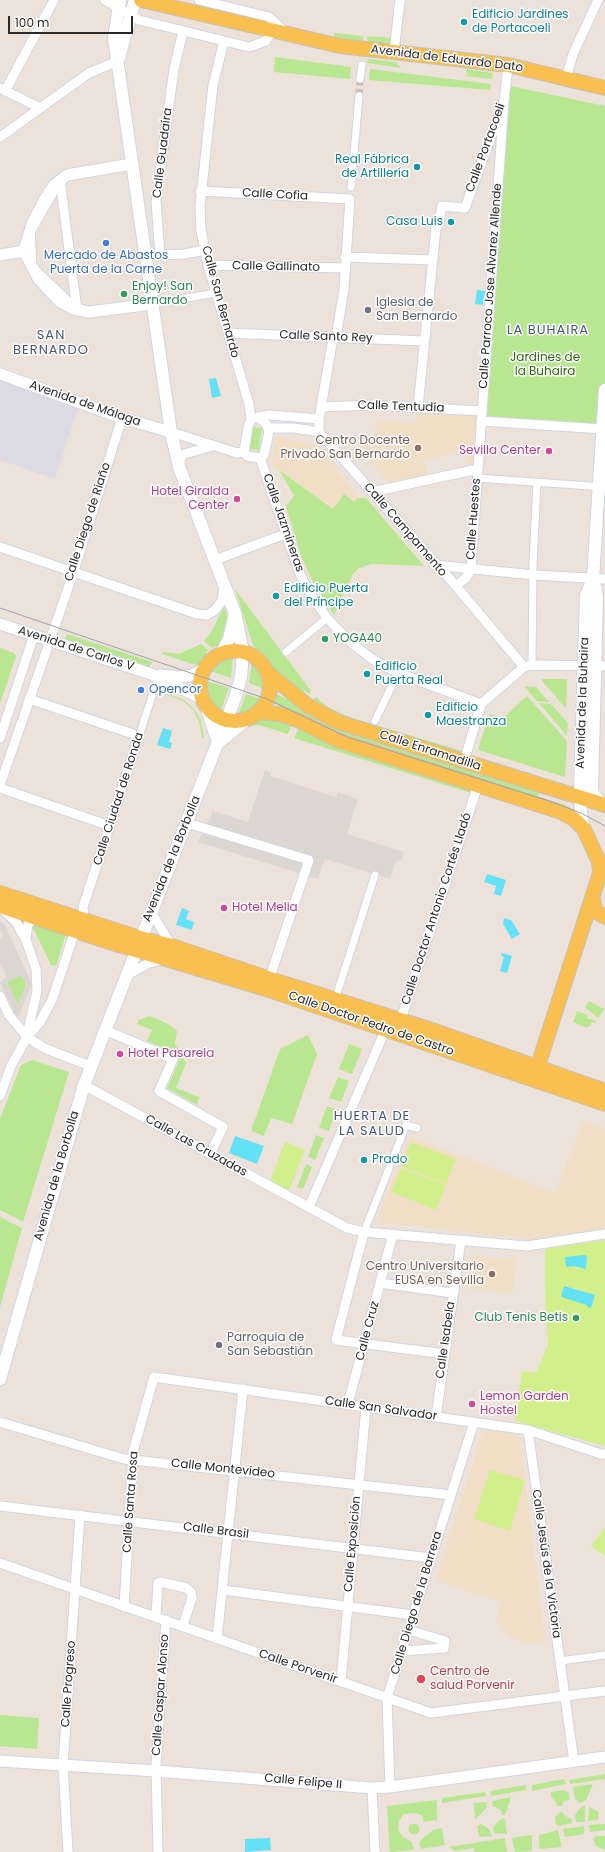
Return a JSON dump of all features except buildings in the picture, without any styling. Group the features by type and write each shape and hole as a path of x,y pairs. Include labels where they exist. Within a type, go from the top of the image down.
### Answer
{"main road":[{"path":"118,61 133,19 135,0"},
{"name":"Avenida de Eduardo Dato","path":"141,0 340,46 508,65 605,88"},
{"name":"Avenida de la Borbolla","path":"0,1379 90,1066 187,823 227,719 241,677 243,652 235,613 179,467 171,432 114,38 119,4"},
{"name":"Avenida de la Buhaira","path":"603,804 594,795 592,790 595,666 586,596 599,579 605,390"},
{"path":"221,654 229,639 235,613"},
{"path":"243,652 232,651 221,654 212,660 205,668 202,676 200,688 218,742 254,715 263,706 269,694 270,683 268,673"},
{"name":"Calle Enramadilla","path":"243,652 257,659 268,673 307,705 338,722 603,804"},
{"name":"Avenida de la Buhaira","path":"584,829 580,796 595,666"},
{"path":"204,701 218,716 227,719"},
{"name":"Calle Enramadilla","path":"227,719 243,720 254,715 280,714 300,721 337,740 561,812 574,819 584,829"},
{"path":"536,1073 601,869 595,851 584,829"},
{"path":"0,893 26,901 80,925 138,944"},
{"path":"593,897 595,911 605,917"},
{"path":"0,907 34,917 116,930 138,944"},
{"name":"Calle Doctor Pedro de Castro","path":"138,944 169,952 268,984 536,1073 605,1091"},
{"name":"Calle Doctor Pedro de Castro","path":"268,984 336,1000 393,1025"},
{"name":"Calle Doctor Pedro de Castro","path":"536,1073 605,1104"}],"street":[{"path":"40,108 2,89 54,0"},
{"path":"105,0 119,4 133,19 249,47 266,41 272,31"},
{"path":"199,0 269,17 287,34"},
{"path":"394,52 400,0"},
{"path":"566,79 573,54 598,0"},
{"name":"Calle Guadaíra","path":"183,31 174,69 156,201 160,255 184,254 205,250"},
{"name":"Calle San Bernardo","path":"224,41 213,85 200,191 201,230 208,265 216,293 249,404 255,418"},
{"path":"0,137 90,73 118,61"},
{"path":"360,79 362,65"},
{"name":"Calle Portacoeli","path":"433,260 436,228 439,223 442,206 465,208 504,102 508,65"},
{"path":"351,187 359,96"},
{"name":"Calle Parroco Jose Alvarez Allende","path":"477,474 504,102"},
{"path":"132,164 66,175 54,185 45,199 30,232 24,251 38,278 59,301 77,310 89,312 152,304 216,293"},
{"path":"60,180 77,310"},
{"name":"Calle Cofia","path":"200,191 350,197 345,257"},
{"path":"30,232 32,267"},
{"path":"0,255 24,251"},
{"path":"268,428 294,428 319,432 321,407 344,289 345,257 433,260 418,407"},
{"name":"Calle Gallinato","path":"208,265 345,268"},
{"name":"Calle Santo Rey","path":"228,333 424,341"},
{"name":"Avenida de Málaga","path":"0,374 122,418 171,432"},
{"name":"Calle Tentudía","path":"321,407 372,405 482,411"},
{"path":"255,418 265,421 268,428 264,455 260,458 247,456 244,452 246,433 255,418 269,415 319,419"},
{"name":"Calle Diego de Riaño","path":"49,640 74,571 122,418"},
{"path":"481,421 603,429"},
{"path":"171,432 237,453 244,452"},
{"name":"Calle Campamento","path":"319,432 434,564 456,586 528,666"},
{"path":"179,467 181,458 184,454 214,446"},
{"name":"Calle Jazmineras","path":"260,458 300,574 311,595 327,618 349,641 372,659 398,673 481,704"},
{"path":"372,492 477,474 537,482 601,487"},
{"name":"Calle Huestes","path":"471,569 477,474"},
{"path":"528,666 534,575 533,564 537,482"},
{"path":"215,560 285,534"},
{"path":"0,546 197,614 206,615 216,610 222,601 224,585"},
{"path":"434,564 534,575 599,579"},
{"path":"456,586 466,578 471,569"},
{"path":"286,652 327,618"},
{"name":"Avenida de Carlos V","path":"0,624 155,676 204,701"},
{"path":"0,738 34,635"},
{"path":"0,785 49,640"},
{"path":"464,762 481,704 528,666 595,666"},
{"name":"Avenida de Carlos V","path":"155,676 179,677 195,674 205,668"},
{"path":"375,721 398,673"},
{"name":"Calle Ciudad de Ronda","path":"27,1037 40,1022 52,1000 80,925 83,907 139,736 155,676"},
{"path":"29,699 139,736"},
{"name":"Calle Doctor Antonio Cortés Lladó","path":"309,1207 393,1025 478,785"},
{"path":"0,788 110,826"},
{"path":"187,823 309,860 268,984"},
{"path":"336,1000 375,875"},
{"path":"0,899 16,904 26,901"},
{"path":"0,907 16,922 26,940 36,969 38,981 36,1000 27,1037 11,1066 0,1096"},
{"path":"125,976 169,952 151,912"},
{"path":"26,940 26,928 34,917 44,913 98,930 116,930"},
{"path":"0,996 9,1015 27,1037 44,1048 90,1066"},
{"path":"105,1030 173,1059 159,1091 223,1127 210,1154"},
{"name":"Calle Las Cruzadas","path":"84,1085 347,1228 364,1232 527,1246 605,1234"},
{"path":"418,1128 406,1125 364,1232 336,1340 445,1354"},
{"name":"Calle Cruz","path":"348,1404 393,1234"},
{"name":"Calle Isabela","path":"436,1417 461,1240"},
{"path":"380,1283 453,1293"},
{"name":"Calle San Salvador","path":"154,1377 528,1430 605,1454"},
{"name":"Calle Santa Rosa","path":"124,1607 133,1452 154,1377"},
{"path":"217,1638 243,1389"},
{"name":"Calle Exposición","path":"341,1681 366,1407"},
{"name":"Calle Montevideo","path":"0,1422 124,1459 451,1495"},
{"name":"Calle Diego de la Barrera","path":"390,1787 387,1698 474,1422"},
{"name":"Calle Jesús de la Victoria","path":"528,1430 574,1762"},
{"name":"Calle Brasil","path":"0,1506 129,1520 432,1558"},
{"name":"Calle Progreso","path":"68,1852 63,1765 80,1515"},
{"name":"Calle Porvenir","path":"0,1563 75,1588 124,1607 183,1625 431,1713 605,1691"},
{"path":"156,1616 158,1583 161,1582 186,1588 191,1592 192,1598 183,1625"},
{"path":"223,1590 413,1615"},
{"name":"Calle Gaspar Alonso","path":"158,1852 156,1770 166,1620"},
{"path":"403,1651 444,1648 445,1641 409,1630"},
{"path":"560,1661 605,1654"},
{"name":"Calle Felipe II","path":"0,1761 156,1770 372,1788 390,1787 605,1757"},
{"path":"372,1788 375,1852"}],"shaded area":[{"path":"0,381 78,408 55,479 0,460"},
{"name":"Centro Docente Privado San Bernardo","path":"416,409 476,414 473,468 470,469 464,453 447,455 424,460 429,477 390,485 357,443 374,444 377,420 416,423"},
{"name":"Centro Docente Privado San Bernardo","path":"276,437 316,445 356,493 358,498 354,502 334,509 271,465"},
{"path":"265,770 271,773 271,776 336,797 338,792 358,799 347,834 404,852 402,859 396,862 390,879 325,859 318,879 198,842 213,811 248,822"},
{"path":"0,921 5,925 32,984 19,1016 16,1016 0,982 7,977 0,963 0,938 3,936 0,930","holes":["21,975 26,984 18,1004 7,982"]},
{"path":"583,1121 605,1129 605,1229 532,1240 376,1222 410,1136 555,1193"},
{"name":"Centro Universitario EUSA en Sevilla","path":"471,1255 508,1260 509,1257 517,1258 512,1294 466,1288"},
{"path":"484,1427 519,1436 545,1643 524,1642 507,1635 496,1619 501,1602 436,1580"}],"green space":[{"path":"334,33 363,36 363,39 361,41 334,37"},
{"path":"367,36 392,38 389,44 368,42"},
{"path":"275,57 351,67 350,79 274,72"},
{"path":"368,59 396,62 401,68 367,63"},
{"path":"370,69 491,84 490,90 369,80"},
{"path":"465,69 493,73 492,79 465,76 468,74"},
{"name":"Jardines de la Buhaira","path":"506,85 605,106 605,390 603,429 481,421"},
{"path":"253,427 262,428 259,450 250,449"},
{"path":"279,470 333,509 344,494 354,502 358,498 366,498 424,566 372,564 359,568 353,574 334,615 313,582 301,556 286,506 294,496"},
{"path":"235,589 311,691 309,694 304,690 302,694 276,671 253,645"},
{"path":"224,606 228,618 229,629 217,649 215,646 212,648 204,641 213,629"},
{"path":"67,634 152,662 150,667 65,639"},
{"path":"201,644 208,650 206,653 208,656 199,666 162,654 163,652 179,654"},
{"path":"0,648 14,653 16,656 0,704"},
{"path":"233,656 231,678 210,671 215,664 223,659"},
{"path":"252,661 262,673 264,689 249,683"},
{"path":"542,679 567,679 566,709 542,681"},
{"path":"207,681 229,688 221,710 213,704 209,696"},
{"path":"524,686 536,687 549,702 537,701"},
{"path":"168,694 184,700 194,709 201,720 204,738 202,738 199,721 193,710 183,701 167,695"},
{"path":"246,694 261,699 249,710 239,713"},
{"path":"276,694 298,704 540,790 537,800 356,742 273,703"},
{"path":"527,696 567,741 565,777 478,750 489,714 503,718"},
{"path":"316,697 328,707 349,717 462,751 460,753 350,721 313,701"},
{"path":"539,703 551,704 568,723 567,736"},
{"path":"261,718 293,723 288,734 259,725 249,726 248,723"},
{"path":"300,726 471,789 471,793 294,738"},
{"path":"33,923 66,934 56,966 51,965 32,926"},
{"path":"21,975 26,984 18,1005 7,982"},
{"path":"589,1001 604,1009 598,1018 585,1007"},
{"path":"577,1011 588,1015 587,1018 596,1021 595,1023 592,1022 590,1027 588,1026 587,1028 573,1022"},
{"path":"150,1016 168,1024 177,1031 175,1044 186,1063 176,1088 199,1097 197,1105 167,1088 178,1064 178,1056 172,1051 147,1041 152,1030 137,1024 139,1020"},
{"path":"308,1035 317,1054 292,1124 271,1118 264,1136 251,1131 280,1049"},
{"path":"349,1044 362,1049 352,1074 339,1069"},
{"path":"32,1060 69,1072 23,1222 0,1210 0,1119 21,1065"},
{"path":"338,1077 349,1081 341,1102 329,1098"},
{"path":"327,1106 336,1110 329,1131 319,1128"},
{"path":"316,1135 324,1138 315,1160 308,1157"},
{"path":"285,1142 305,1150 289,1191 270,1181"},
{"path":"411,1142 456,1159 446,1184 401,1166"},
{"path":"306,1164 312,1167 303,1189 297,1187"},
{"path":"401,1168 446,1185 436,1210 391,1192"},
{"path":"0,1217 22,1228 0,1307"},
{"name":"Club Tenis Betis","path":"605,1240 605,1446 515,1421 522,1371 536,1373 548,1345 545,1292 545,1249"},
{"path":"490,1470 525,1480 510,1531 474,1519"},
{"path":"605,1527 605,1556 591,1546"},
{"path":"0,1715 39,1718 37,1749 0,1746"},
{"path":"605,1774 605,1779 570,1784 569,1780"},
{"path":"564,1779 566,1784 532,1791 532,1785"},
{"path":"593,1784 586,1800 580,1803 575,1799 573,1787"},
{"path":"526,1785 526,1790 491,1796 490,1791"},
{"path":"565,1790 569,1793 569,1800 564,1801 562,1806 557,1806 556,1802 551,1797 551,1792"},
{"path":"485,1792 486,1796 442,1803 442,1798"},
{"path":"511,1797 505,1815 502,1815 501,1810 493,1806 492,1801"},
{"path":"437,1800 437,1820 423,1822 423,1817 417,1813 404,1814 399,1821 398,1830 403,1837 412,1842 414,1850 390,1852 387,1806"},
{"path":"486,1802 487,1807 475,1820 474,1803"},
{"path":"585,1805 585,1822 576,1822 575,1815 580,1808"},
{"path":"589,1807 599,1812 598,1820 588,1821"},
{"path":"562,1811 564,1815 571,1819 572,1823 558,1826 556,1824 555,1817"},
{"path":"505,1818 507,1834 494,1833 493,1827 501,1819"},
{"path":"414,1823 418,1825 420,1829 418,1833 414,1835 410,1833 408,1829 410,1825"},
{"path":"481,1824 489,1829 492,1836 479,1837 477,1826"},
{"path":"605,1824 605,1830 590,1832 589,1825"},
{"path":"584,1826 584,1834 565,1837 563,1829"},
{"path":"442,1828 445,1845 421,1849 419,1842 433,1830"},
{"path":"558,1830 562,1847 539,1849 539,1835"},
{"path":"532,1835 532,1851 515,1852 512,1838"},
{"path":"596,1836 605,1836 605,1850 596,1846 593,1839"},
{"path":"505,1838 507,1852 474,1852 474,1848 455,1851 449,1847"}],"water":[{"path":"477,290 485,291 483,305 475,304"},
{"path":"216,378 221,396 212,398 209,379"},
{"path":"163,728 172,731 169,742 172,743 170,749 157,745"},
{"path":"487,874 506,880 501,896 494,894 496,886 484,882"},
{"path":"182,908 189,911 186,919 194,922 192,930 176,925"},
{"path":"504,918 511,920 520,934 512,939 503,924"},
{"path":"502,953 512,956 507,973 500,971 504,957 501,955"},
{"path":"235,1136 264,1146 257,1164 229,1153"},
{"path":"587,1256 586,1269 574,1266 566,1267 565,1257"},
{"path":"564,1286 595,1295 591,1308 587,1307 587,1305 561,1297"},
{"path":"270,1838 271,1850 245,1852 245,1839"}],"tunnel":[{"path":"359,96 360,79"}],"tram line":[{"path":"0,608 267,699 347,737 546,800 581,813 605,826"}],"place":[{"name":"Edificio Jardines de Portacoeli","path":"464,22"},
{"name":"Real Fábrica de Artillería","path":"417,167"},
{"name":"Casa Luis","path":"451,222"},
{"name":"Mercado de Abastos Puerta de la Carne","path":"106,243"},
{"name":"Enjoy! San Bernardo","path":"124,294"},
{"name":"Iglesia de San Bernardo","path":"368,310"},
{"name":"Centro Docente Privado San Bernardo","path":"418,448"},
{"name":"Sevilla Center","path":"549,451"},
{"name":"Hotel Giralda Center","path":"237,499"},
{"name":"Edificio Puerta del Príncipe","path":"276,596"},
{"name":"YOGA40","path":"325,639"},
{"name":"Edificio Puerta Real","path":"367,674"},
{"name":"Opencor","path":"141,690"},
{"name":"Edificio Maestranza","path":"428,715"},
{"name":"Hotel Melia","path":"224,908"},
{"name":"Hotel Pasarela","path":"120,1054"},
{"name":"Prado","path":"364,1160"},
{"name":"Centro Universitario EUSA en Sevilla","path":"492,1274"},
{"name":"Club Tenis Betis","path":"576,1318"},
{"name":"Parroquia de San Sebastián","path":"219,1345"},
{"name":"Lemon Garden Hostel","path":"472,1404"},
{"name":"Centro de salud Porvenir","path":"421,1679"}],"district":[{"name":"LA BUHAIRA","path":"548,331"},
{"name":"SAN BERNARDO","path":"51,344"},
{"name":"HUERTA DE LA SALUD","path":"372,1124"}]}
